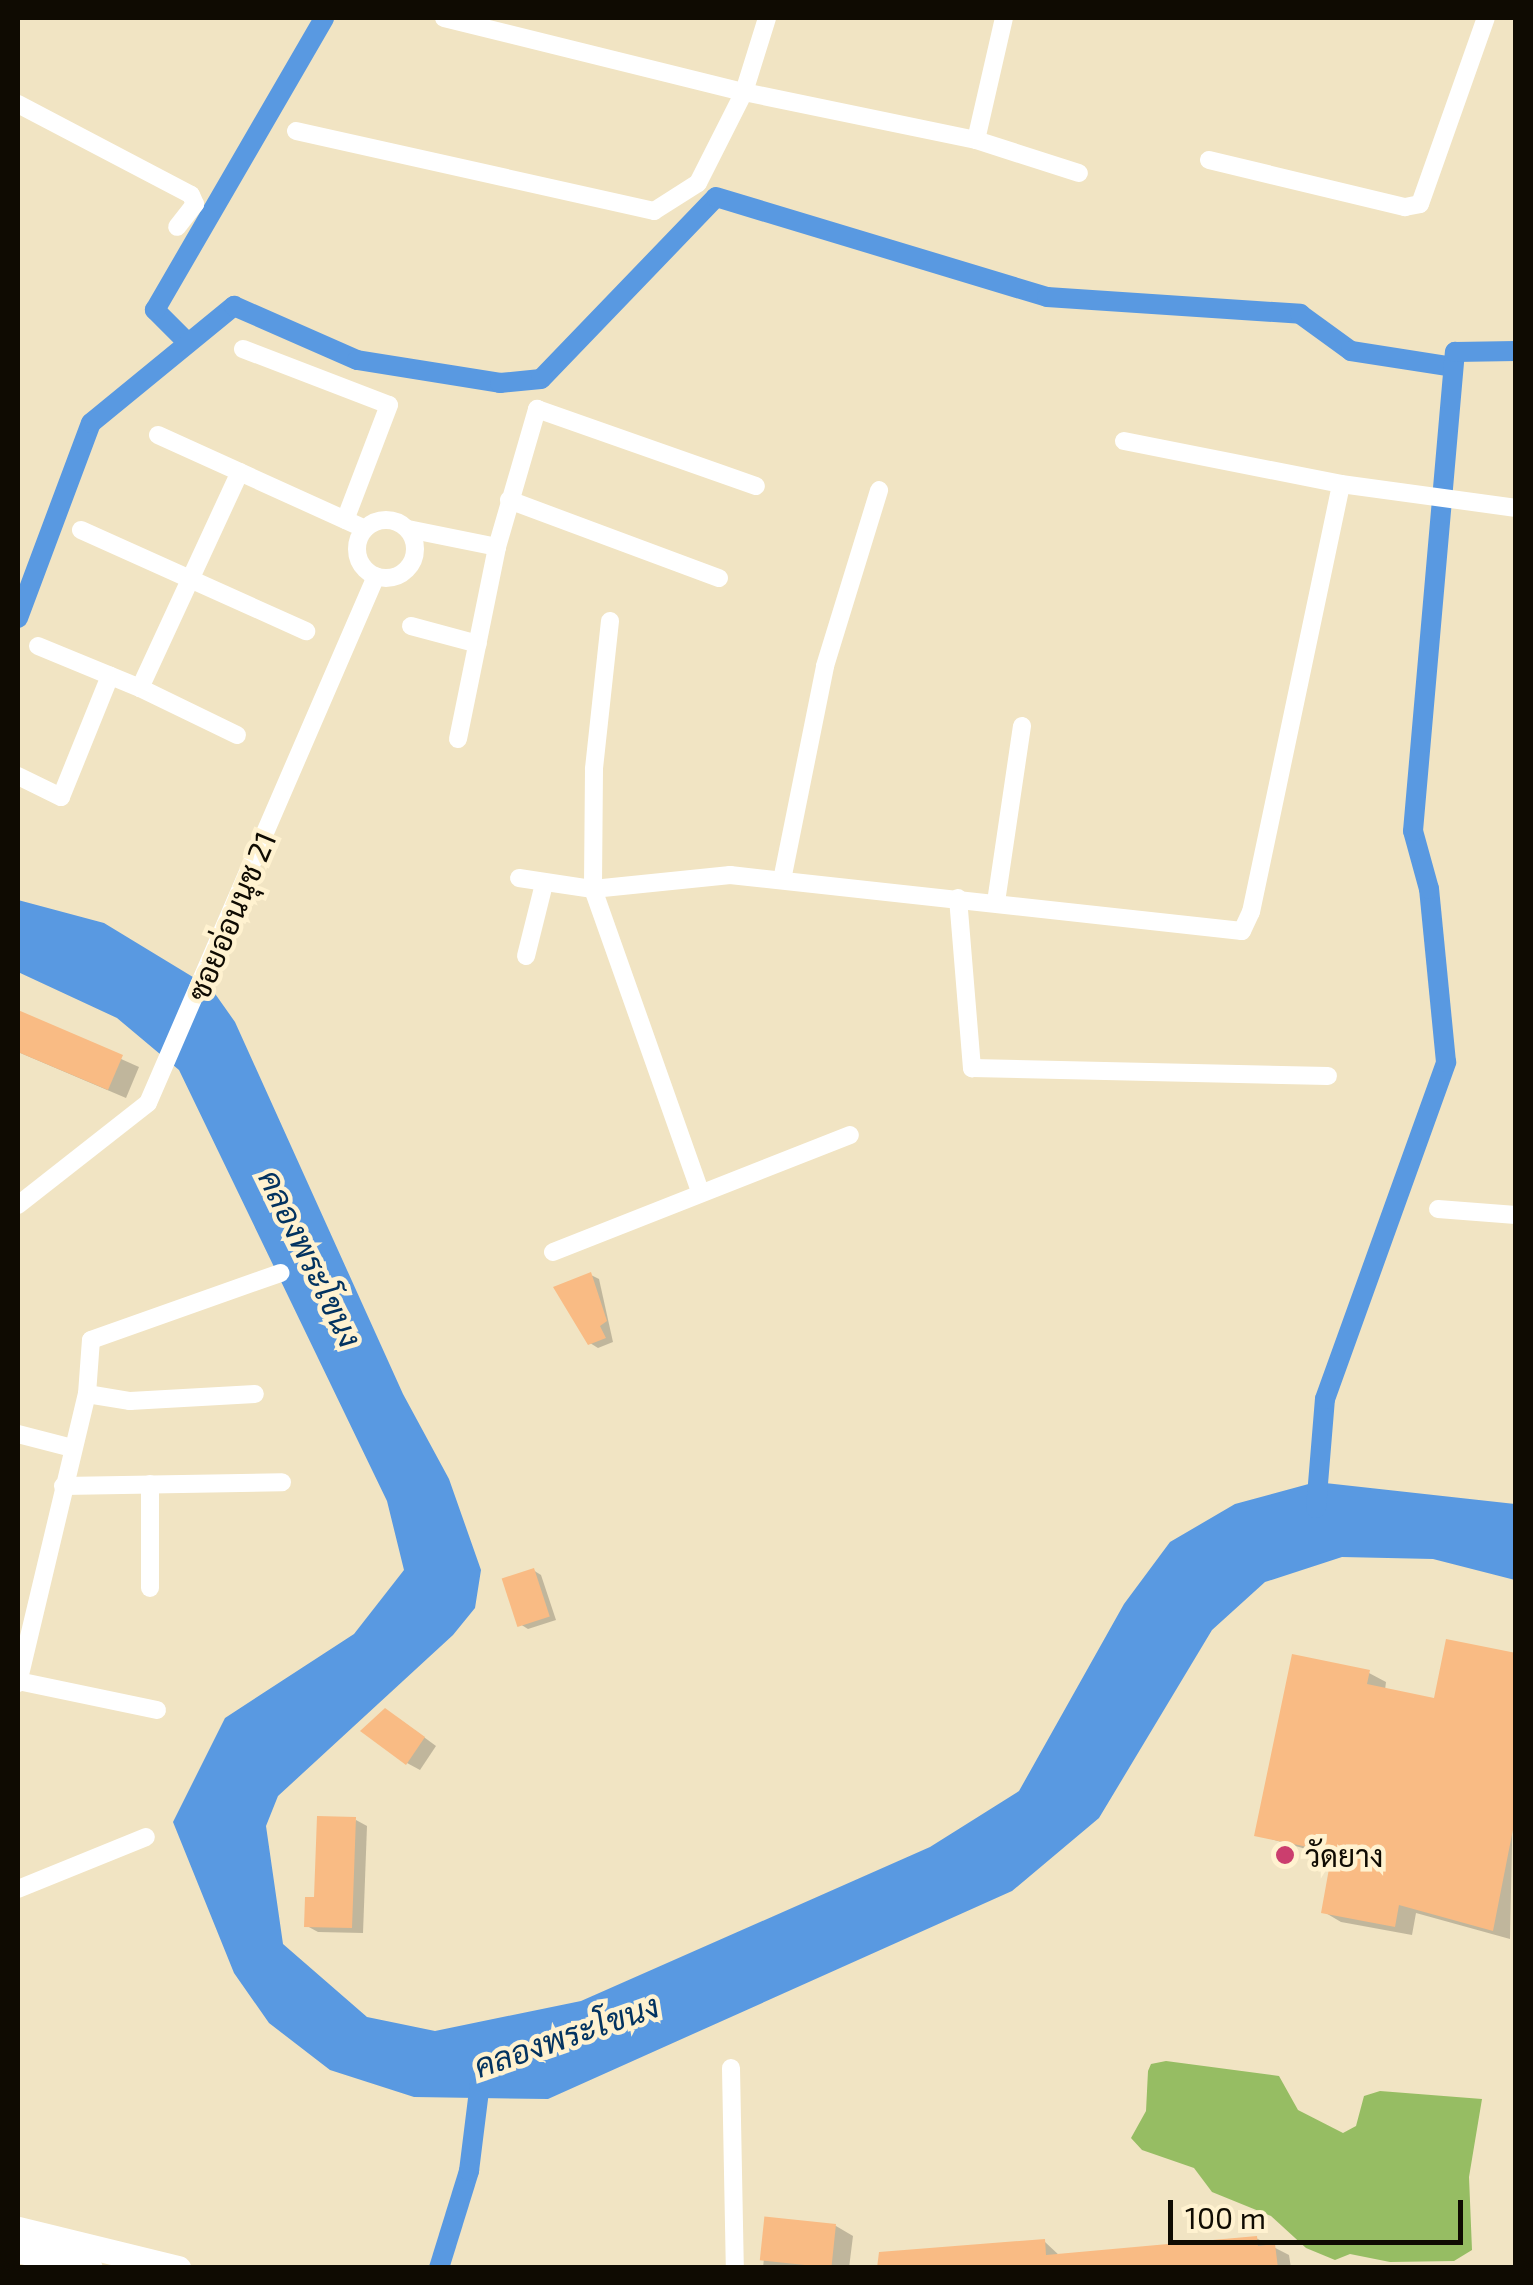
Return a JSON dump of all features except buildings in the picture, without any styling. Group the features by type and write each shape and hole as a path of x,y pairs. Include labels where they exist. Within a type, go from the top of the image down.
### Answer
{"main road":[{"path":"18,2229 178,2268"},
{"path":"18,2250 90,2268"}],"street":[{"path":"444,18 744,92 976,140 1078,173"},
{"path":"296,131 654,211 698,184 744,92 767,18"},
{"path":"976,140 1004,18"},
{"path":"1210,160 1404,206 1420,204 1486,18"},
{"path":"18,104 191,195 194,208 177,227"},
{"path":"243,349 389,406 345,520"},
{"path":"458,739 508,500 537,410 756,486"},
{"path":"158,435 365,529 390,520 408,528 498,547"},
{"path":"1124,441 1341,484 1473,506 1516,508"},
{"path":"140,688 240,472"},
{"path":"519,878 593,888 730,875 996,902 1228,933 1244,928 1341,484"},
{"path":"782,880 825,666 879,490"},
{"path":"508,500 719,578"},
{"path":"365,529 358,556 376,576 396,576 411,565 416,546 408,528"},
{"path":"82,530 306,631"},
{"name":"ซอยอ่อนนุช 21","path":"18,1205 148,1104 376,576"},
{"path":"610,621 594,769 593,888 700,1191"},
{"path":"410,626 478,644"},
{"path":"38,646 140,688 237,735"},
{"path":"18,776 61,797 110,676"},
{"path":"996,902 1022,726"},
{"path":"526,956 544,884"},
{"path":"958,898 972,1068 1328,1076"},
{"path":"553,1252 700,1191 850,1136"},
{"path":"1438,1209 1516,1215"},
{"path":"157,1710 18,1682 88,1394 92,1339 280,1273"},
{"path":"88,1394 130,1401 255,1394"},
{"path":"18,1434 72,1448"},
{"path":"63,1486 282,1482"},
{"path":"150,1484 150,1588"},
{"path":"18,1888 146,1836"},
{"path":"731,2068 735,2268"}],"green space":[{"path":"1166,2061 1279,2076 1298,2110 1343,2133 1356,2126 1364,2096 1380,2091 1482,2099 1469,2177 1472,2250 1454,2261 1390,2262 1350,2254 1335,2260 1306,2248 1271,2216 1212,2192 1194,2168 1142,2150 1131,2138 1146,2111 1148,2071 1151,2064"}],"water":[{"name":"คลองพระโขนง","path":"18,900 104,923 211,988 235,1022 403,1394 449,1479 481,1570 475,1608 453,1635 278,1796 266,1826 283,1944 367,2017 435,2031 581,2001 930,1847 1019,1791 1124,1604 1170,1542 1235,1504 1316,1482 1515,1504 1515,1580 1433,1559 1342,1557 1265,1582 1212,1630 1099,1818 1012,1891 548,2099 414,2097 330,2070 269,2023 234,1973 173,1822 225,1718 354,1634 404,1570 387,1501 179,1070 117,1018 18,972"}],"waterway":[{"path":"188,343 155,310 324,18"},
{"path":"18,618 91,423 234,306 357,360 500,383 541,379 716,197 1047,297 1300,314 1351,351 1453,367"},
{"path":"1316,1508 1325,1399 1446,1062 1429,889 1413,831 1455,352 1516,351"},
{"name":"คลองพระโขนง","path":"439,2268 469,2171 481,2075"}],"place":[{"name":"วัดยาง","path":"1285,1855"}]}
